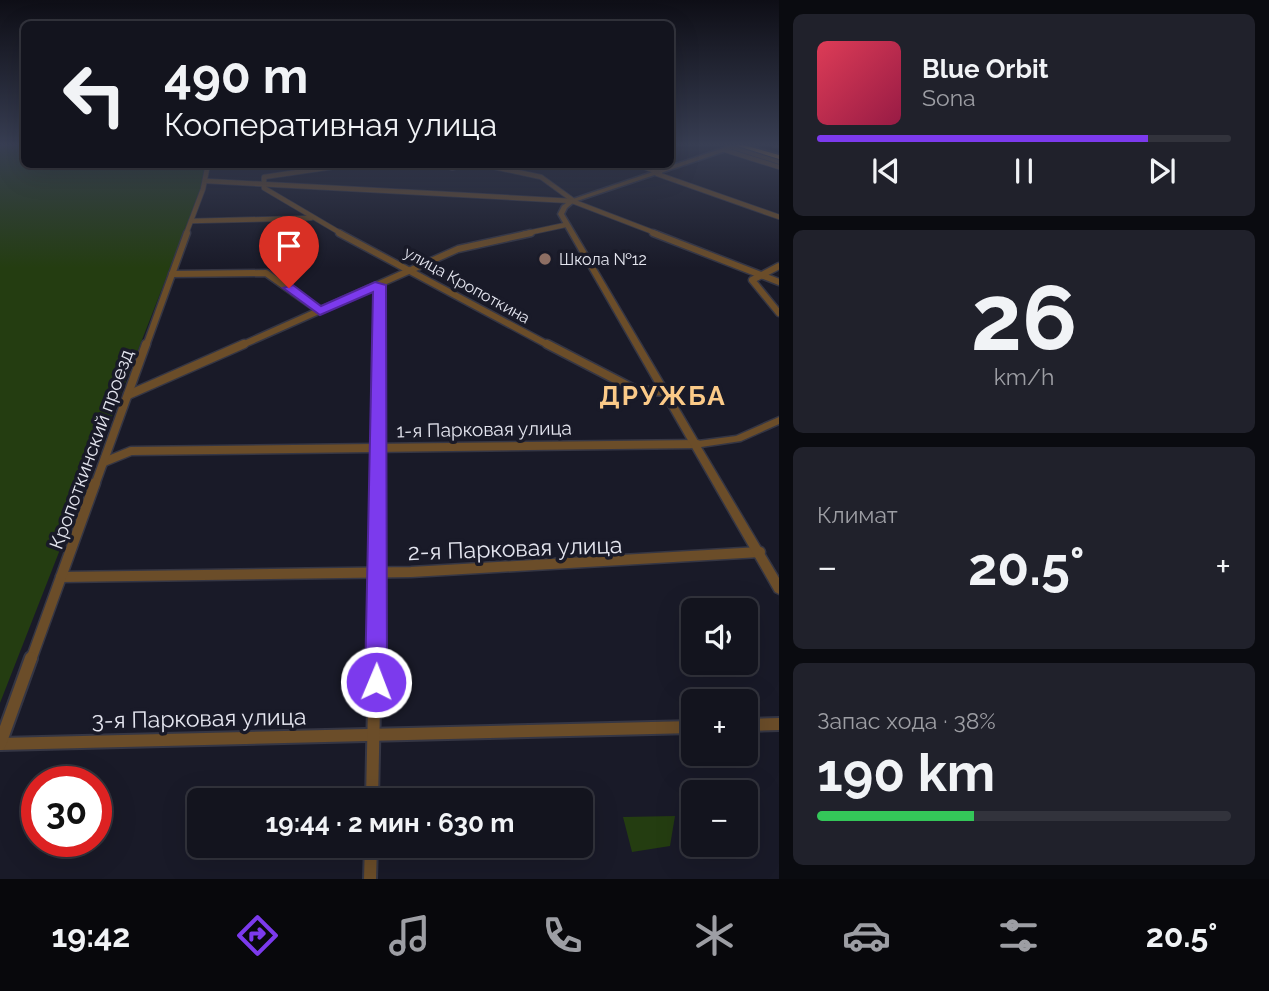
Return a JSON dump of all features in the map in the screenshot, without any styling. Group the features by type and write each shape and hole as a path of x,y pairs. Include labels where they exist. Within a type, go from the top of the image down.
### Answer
{"street":[{"name":"Кропоткинский проезд","path":"0,744 204,186"},
{"name":"улица Кропоткина","path":"265,186 266,191 311,218 622,384 636,390 667,392"},
{"path":"301,186 573,201 779,282"},
{"path":"559,186 573,201"},
{"path":"621,186 573,201 562,211 565,225 667,392 779,589"},
{"path":"693,186 779,217"},
{"path":"191,221 311,218"},
{"path":"128,395 320,312 458,248 565,225"},
{"path":"779,266 759,275 752,283 779,313"},
{"path":"172,274 266,273 320,312"},
{"path":"372,788 378,572 376,447 380,285"},
{"name":"1-я Парковая улица","path":"103,462 131,451 697,444 737,439 779,420"},
{"name":"2-я Парковая улица","path":"61,577 185,578 549,568 760,552"},
{"path":"758,725 779,724"},
{"name":"3-я Парковая улица","path":"0,744 374,737 681,727"},
{"path":"370,879 371,858"}],"green space":[{"path":"0,186 201,186 201,189 0,703"},
{"path":"675,816 670,846 632,852 623,817"}],"place":[{"name":"Школа №12","path":"545,259"}],"district":[{"name":"ДРУЖБА","path":"663,396"}],"route":[{"path":"289,288 320,312 380,285 376,447 376,682"}]}
